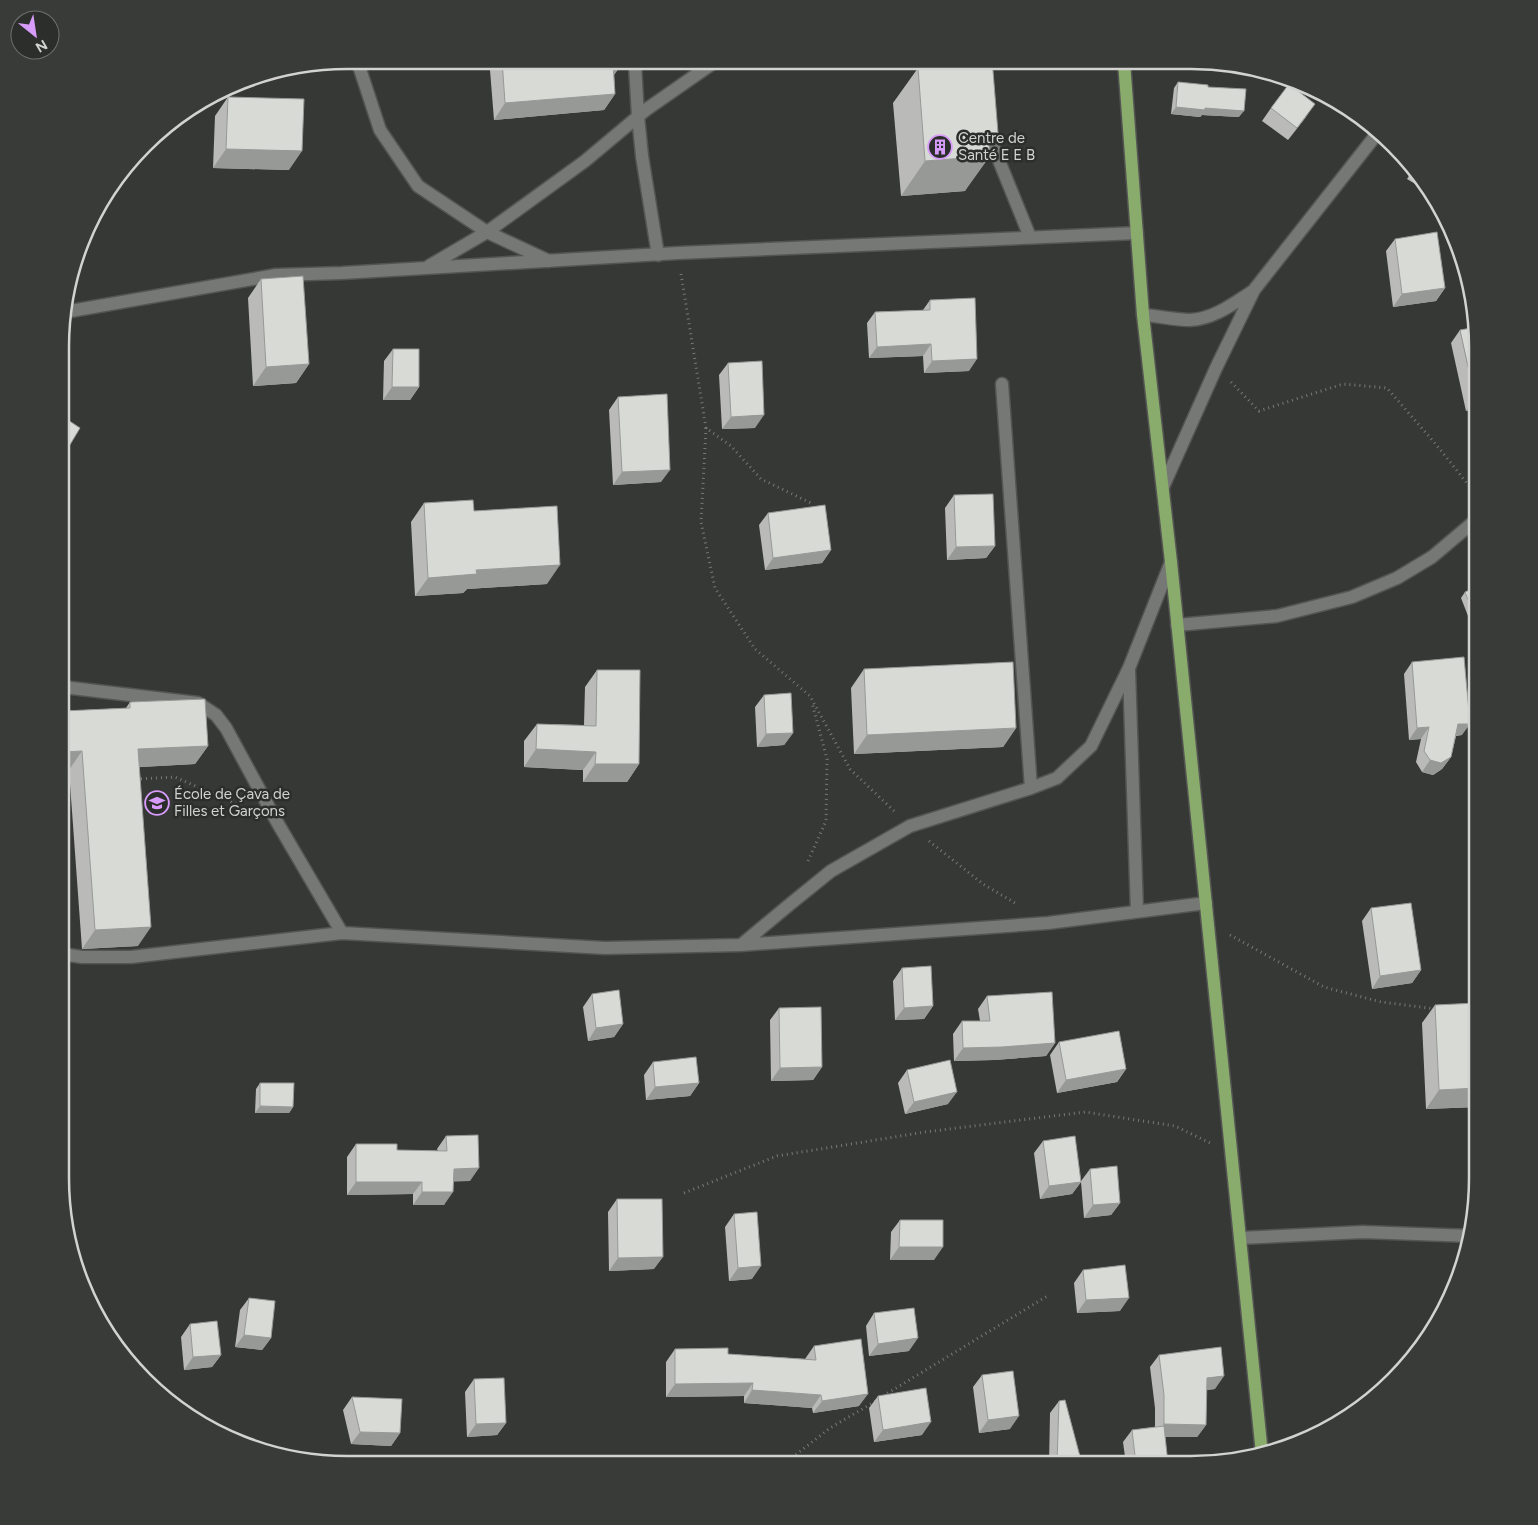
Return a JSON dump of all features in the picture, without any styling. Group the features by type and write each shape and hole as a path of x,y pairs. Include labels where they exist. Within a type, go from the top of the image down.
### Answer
{"main road":[{"path":"1125,69 1143,315 1171,562 1261,1448"}],"street":[{"path":"360,69 380,130 418,186 488,232 551,262"},
{"path":"635,69 642,156 658,255"},
{"path":"426,268 488,232 586,161 638,116 705,69"},
{"path":"980,114 1030,237"},
{"path":"1163,487 1216,368 1254,290 1374,137"},
{"path":"71,311 276,275 551,262 678,253 1137,233"},
{"path":"1143,315 1191,320 1211,316 1231,306 1254,290"},
{"path":"1002,384 1031,788"},
{"path":"1177,625 1277,616 1352,596 1397,578 1432,557 1469,526"},
{"path":"741,945 831,871 910,826 1057,778 1091,746 1129,668 1171,562"},
{"path":"1129,668 1137,911"},
{"path":"69,688 198,703 216,715 226,728 277,822 342,933"},
{"path":"69,955 82,957 131,957 342,933 605,948 741,945 1048,922 1206,903"},
{"path":"1240,1238 1363,1232 1463,1236"}],"path":[{"path":"678,253 706,428 701,522 715,588 755,649 810,696 850,769 910,826 983,884 1015,903"},
{"path":"1216,368 1259,411 1343,384 1387,388 1469,486"},
{"path":"706,428 731,446 761,479 813,504"},
{"path":"807,863 826,821 827,758 810,696"},
{"path":"128,779 176,777 243,807"},
{"path":"1208,923 1324,987 1381,1002 1439,1009"},
{"path":"684,1193 777,1156 925,1132 1085,1112 1175,1126 1231,1153"},
{"path":"794,1456 830,1428 1049,1295"}],"building":[{"path":"503,69 613,69 615,94 505,103"},
{"path":"918,69 993,69 998,133 988,134 990,156 925,161"},
{"path":"1178,82 1208,85 1208,87 1246,89 1244,111 1176,107"},
{"path":"1288,86 1295,89 1315,104 1297,128 1271,108"},
{"path":"228,97 304,99 302,151 226,149"},
{"path":"1437,232 1445,288 1402,294 1395,239"},
{"path":"303,276 309,364 266,367 261,279"},
{"path":"975,298 977,359 932,361 931,344 877,347 875,312 930,310 930,300"},
{"path":"1469,328 1469,371 1460,330"},
{"path":"393,349 419,349 419,387 392,387"},
{"path":"762,361 764,415 731,417 728,363"},
{"path":"667,394 670,470 622,472 618,397"},
{"path":"69,421 80,428 69,446"},
{"path":"993,494 995,546 956,547 954,495"},
{"path":"473,500 474,511 557,506 560,565 476,570 477,574 428,578 424,503"},
{"path":"825,505 831,550 773,558 768,513"},
{"path":"1469,590 1469,602 1465,592"},
{"path":"1464,657 1469,724 1458,724 1451,757 1441,763 1430,760 1424,751 1429,727 1417,728 1412,662"},
{"path":"1013,662 1016,728 867,735 864,669"},
{"path":"597,670 640,670 639,764 595,764 596,752 536,749 537,724 596,726"},
{"path":"791,693 793,733 766,734 764,695"},
{"path":"205,699 208,746 138,749 151,927 95,930 82,751 69,752 69,711 130,708 130,702"},
{"path":"1411,903 1421,970 1380,976 1371,908"},
{"path":"931,966 933,1006 904,1008 902,968"},
{"path":"619,990 623,1024 596,1028 592,994"},
{"path":"1052,992 1055,1043 963,1048 962,1021 990,1021 987,996"},
{"path":"1469,1003 1469,1088 1439,1090 1435,1005"},
{"path":"821,1007 822,1067 780,1068 779,1008"},
{"path":"1119,1031 1126,1069 1066,1080 1059,1042"},
{"path":"696,1057 699,1083 655,1087 653,1062"},
{"path":"950,1060 957,1092 914,1102 907,1070"},
{"path":"260,1083 294,1083 293,1107 260,1106"},
{"path":"478,1135 479,1168 454,1169 453,1192 422,1192 422,1182 356,1182 356,1144 397,1144 397,1150 447,1151 446,1136"},
{"path":"1075,1136 1081,1182 1049,1186 1043,1141"},
{"path":"1117,1166 1120,1203 1093,1205 1090,1169"},
{"path":"617,1199 662,1199 663,1257 618,1258"},
{"path":"757,1212 761,1266 738,1268 734,1214"},
{"path":"900,1220 943,1220 943,1247 899,1247"},
{"path":"1125,1265 1129,1298 1086,1300 1083,1270"},
{"path":"249,1298 275,1301 271,1338 244,1335"},
{"path":"914,1308 918,1338 878,1344 874,1313"},
{"path":"217,1321 221,1355 193,1357 190,1324"},
{"path":"861,1339 868,1394 822,1401 821,1395 752,1390 753,1383 675,1384 675,1349 728,1348 728,1354 816,1360 814,1346"},
{"path":"1221,1347 1224,1376 1207,1378 1206,1425 1164,1424 1164,1395 1159,1355"},
{"path":"1013,1371 1019,1416 988,1420 982,1375"},
{"path":"504,1378 506,1423 476,1424 474,1379"},
{"path":"926,1388 931,1422 883,1430 878,1396"},
{"path":"352,1397 402,1399 400,1433 360,1432"},
{"path":"1065,1400 1080,1456 1057,1456 1059,1401"},
{"path":"1164,1426 1167,1456 1135,1456 1132,1430"}],"place":[{"name":"Centre de Santé E E B","path":"940,147"},
{"name":"École de Çava de Filles et Garçons","path":"157,803"}]}
